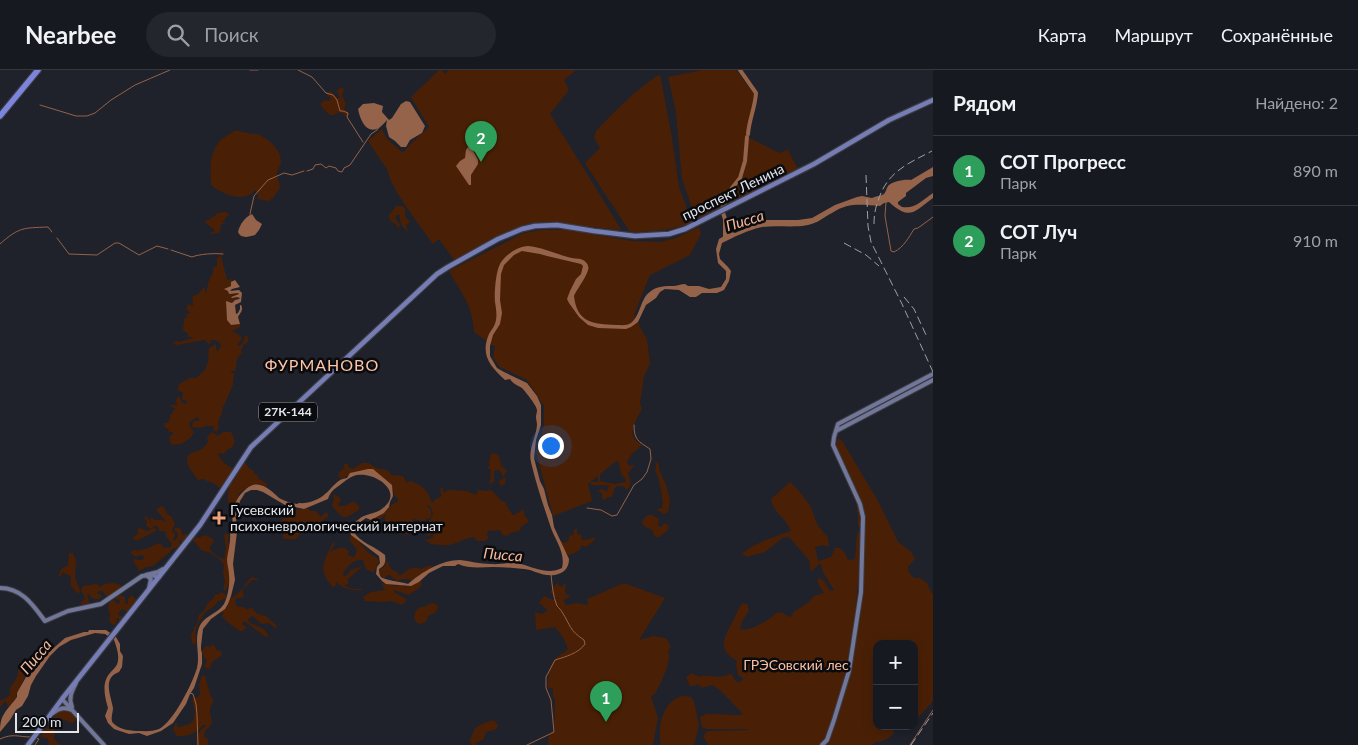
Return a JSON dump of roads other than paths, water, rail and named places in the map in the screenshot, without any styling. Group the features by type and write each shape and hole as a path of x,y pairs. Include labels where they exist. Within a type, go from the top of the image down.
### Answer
{"highway":[{"path":"0,116 38,70"}],"main road":[{"name":"проспект Ленина","path":"169,564 200,525 247,452 260,438 437,274 461,259 498,239 522,229 549,224 635,236 669,234 685,229 814,164 889,120 933,100"},
{"path":"822,745 827,740 850,670 861,592 864,517 860,504 833,446 833,440 838,424 933,374"},
{"path":"836,431 933,380"},
{"path":"0,588 24,595 45,621 68,611 101,604 139,578 158,572 169,564"},
{"name":"27К-144","path":"28,745 45,720 169,564"},
{"path":"146,575 159,577"},
{"path":"146,575 151,581 149,590"},
{"path":"74,711 70,695 78,680"},
{"path":"62,700 104,745"},
{"path":"45,720 60,708 74,711"}],"waterway":[{"path":"40,105 76,116 87,116 95,113 135,85 170,70"},
{"path":"250,70 258,70"},
{"path":"298,70 312,77 326,93 333,95 337,100 340,111 348,113 347,117 363,142"},
{"path":"740,70 756,93 748,134"},
{"path":"307,171 313,169 315,165 321,164 326,168 329,166 342,172 344,168 350,165 371,134 380,126"},
{"path":"722,208 732,188 740,178 745,161 747,137"},
{"path":"250,214 254,196 268,180 284,173 292,175 304,171"},
{"path":"886,202 885,216 891,251 894,252 903,245 914,229 933,217"},
{"name":"Писса","path":"723,213 725,237"},
{"path":"0,244 17,231 48,227 52,232"},
{"path":"57,238 69,254 97,255 115,243 119,243 139,255 157,246 168,249"},
{"path":"171,250 192,257 207,254 223,254"},
{"path":"587,508 601,510 612,516 617,515 634,485 647,472 651,459 650,449 637,440 634,425"},
{"path":"527,745 554,732 551,700 546,688 546,677 555,660 576,652 585,644 584,640 573,630 557,606 551,574"},
{"path":"190,693 193,694 196,704 198,745"},
{"path":"910,745 933,710"},
{"path":"0,739 12,736 31,737"},
{"path":"35,738 39,739 35,745"}],"railway":[{"path":"874,224 877,204 882,191 892,176 914,160 932,151"},
{"path":"866,175 868,226 871,242 933,372"},
{"path":"844,243 866,255 879,266"},
{"path":"904,297 914,309 927,337"},
{"path":"911,745 933,713"}],"place":[{"name":"СОТ Луч","path":"481,162"},
{"name":"Гусевский психоневрологический интернат","path":"219,518"},
{"name":"СОТ Прогресс","path":"606,722"}],"district":[{"name":"ФУРМАНОВО","path":"322,365"}],"park label":[{"name":"ГРЭСовский лес","path":"796,665"}]}
